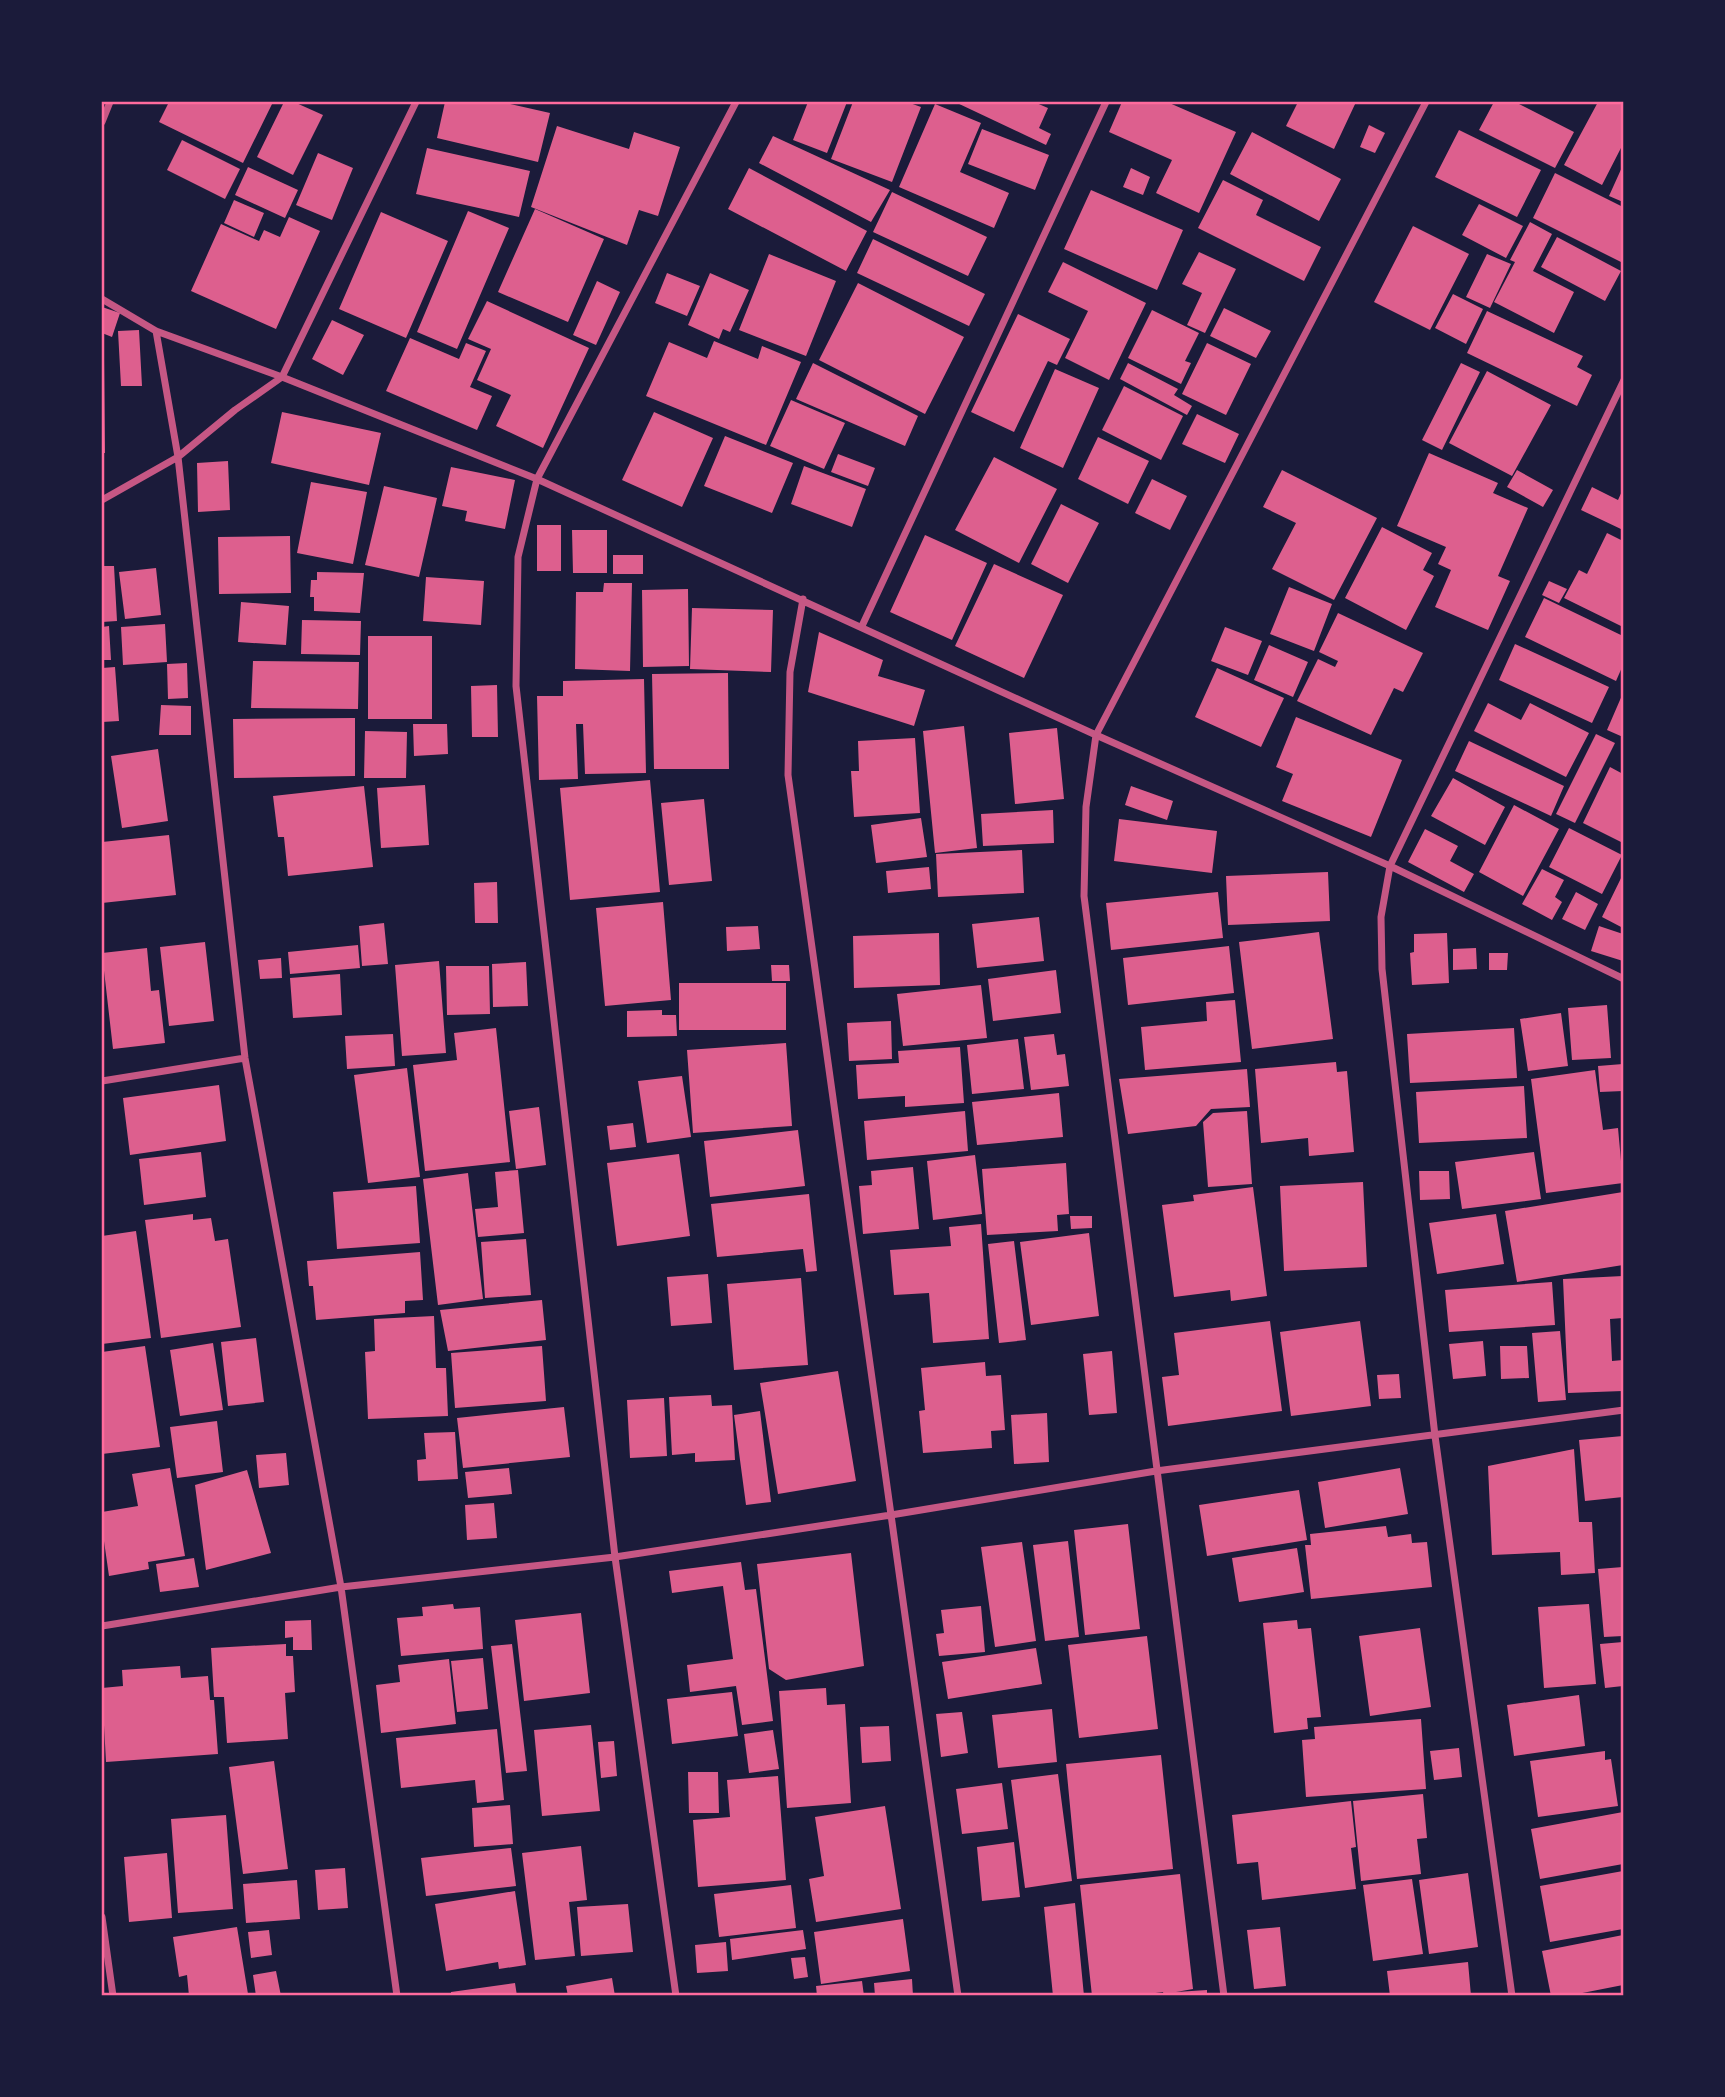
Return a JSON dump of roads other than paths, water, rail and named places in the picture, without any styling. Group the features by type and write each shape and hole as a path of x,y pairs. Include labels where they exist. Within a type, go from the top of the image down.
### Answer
{"street":[{"path":"102,122 110,102"},
{"path":"102,500 178,457 235,410 282,377 416,102"},
{"path":"676,1996 615,1557 516,686 518,557 537,479 736,102"},
{"path":"862,626 1106,102"},
{"path":"1224,1996 1084,896 1086,807 1096,735 1426,102"},
{"path":"102,299 156,331 282,377 537,479 1096,735 1390,866 1623,979"},
{"path":"156,331 178,457 245,1058 341,1587 397,1996"},
{"path":"1512,1996 1435,1436 1382,969 1381,917 1390,866 1623,380"},
{"path":"803,599 790,672 788,775 958,1996"},
{"path":"102,1081 245,1058"},
{"path":"102,1626 341,1587 615,1557 891,1516 1157,1471 1623,1410"},
{"path":"102,1917 113,1996"}]}
